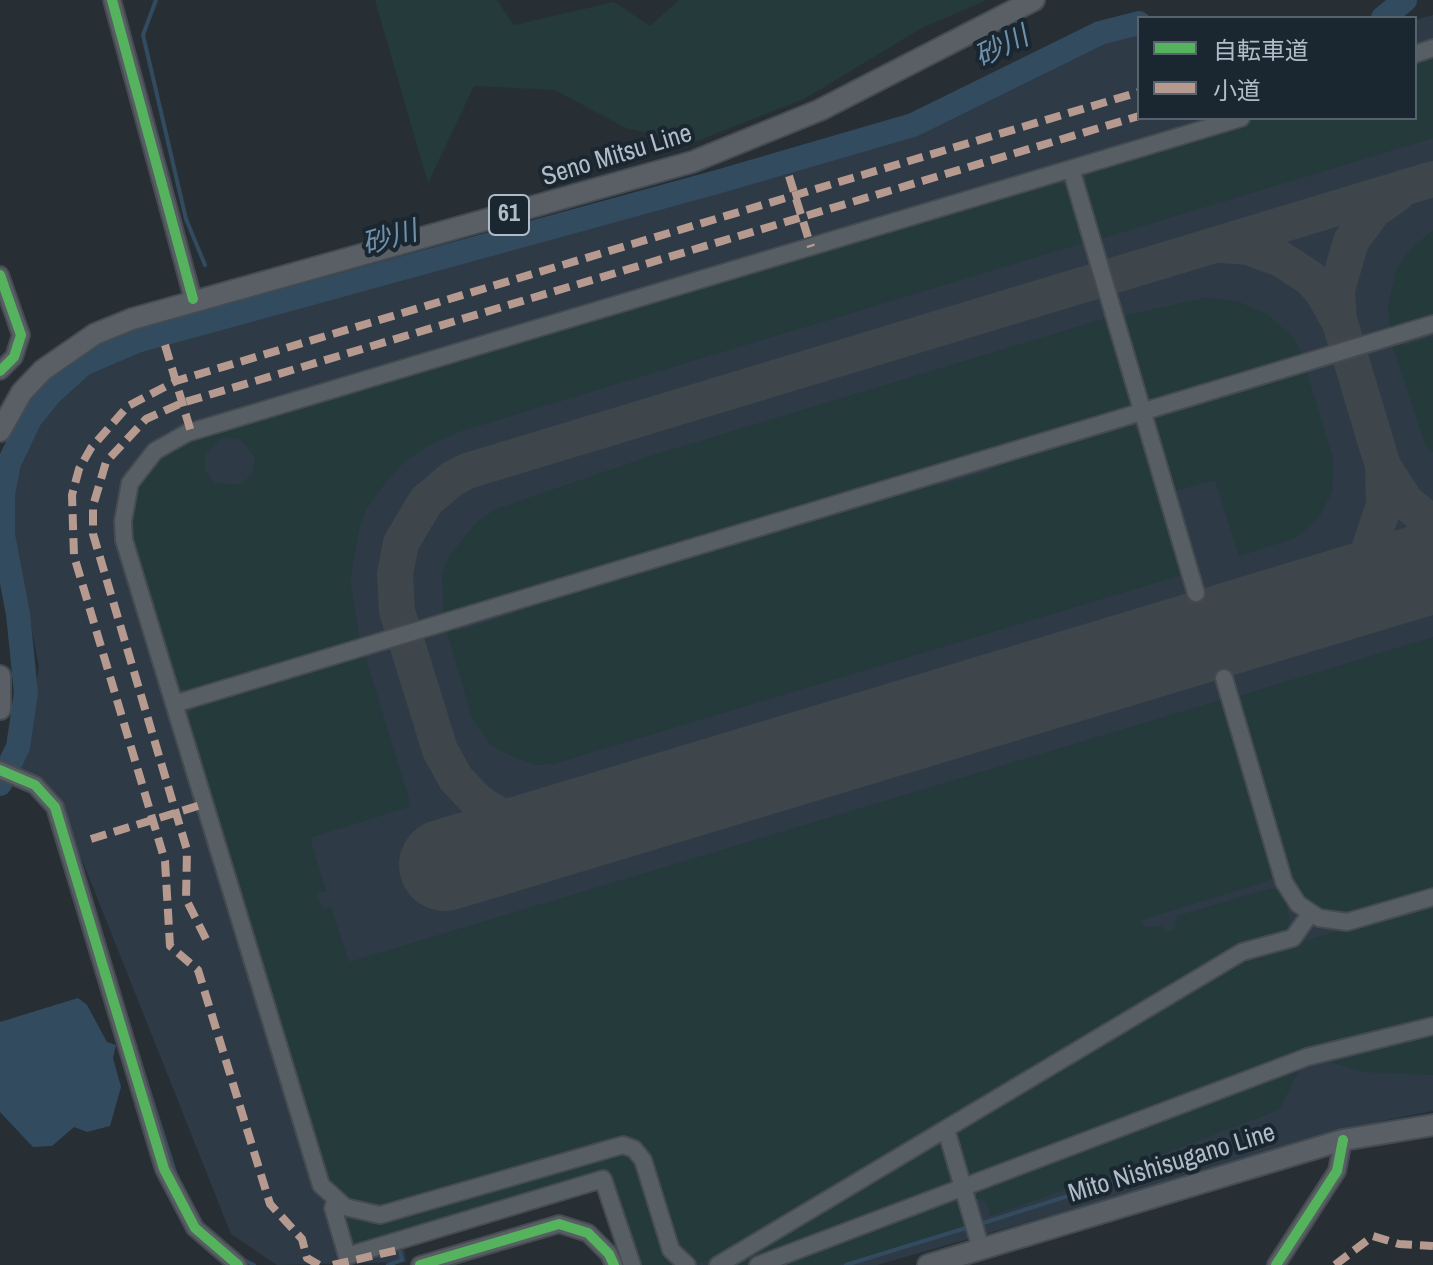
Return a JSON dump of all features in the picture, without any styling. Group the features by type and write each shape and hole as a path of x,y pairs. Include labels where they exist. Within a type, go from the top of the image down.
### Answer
{"main road":[{"name":"Seno Mitsu Line","path":"0,431 22,392 43,370 95,334 193,299 692,162 820,110 1034,0"},
{"path":"0,676 0,709"},
{"name":"Mito Nishisugano Line","path":"928,1265 1343,1140 1433,1125"}],"street":[{"path":"112,0 193,299"},
{"path":"687,1265 671,1250 643,1160 634,1149 623,1145 380,1215 361,1213 336,1201 321,1185 314,1171 124,540 123,521 130,483 155,451 170,441 1234,120"},
{"path":"1071,169 1196,593"},
{"path":"0,275 21,335 14,357 0,371"},
{"path":"174,704 1433,324"},
{"path":"1224,678 1284,882 1291,895 1310,914 1328,921 1347,922 1433,897"},
{"path":"6,772 35,785 55,807 174,1193 195,1228 238,1265"},
{"path":"718,1265 1242,952 1293,938 1310,914"},
{"path":"758,1265 1307,1057 1433,1026"},
{"path":"946,1129 981,1249"},
{"path":"1276,1265 1337,1171 1343,1140"},
{"path":"336,1201 333,1208 347,1256 400,1243 603,1179 632,1265"},
{"path":"400,1243 402,1249 427,1246 428,1262 559,1224 588,1233 600,1242 614,1265"}],"shaded area":[{"path":"1433,15 1433,1111 1382,1121 877,1265 630,1265 601,1182 404,1246 406,1262 277,1265 231,1234 59,802 40,782 16,768 30,723 39,666 10,522 10,494 19,453 30,432 63,390 91,367 120,356 380,279 914,136 1123,30 1137,30 1137,120 1417,120 1417,19"},
{"path":"78,998 87,1005 107,1042 116,1045 113,1058 121,1087 110,1126 87,1132 74,1127 52,1146 33,1147 0,1112 0,1022"}],"green space":[{"path":"375,0 497,0 514,25 614,2 650,26 679,0 987,0 922,28 804,99 692,143 626,128 555,90 474,86 428,183"},
{"path":"1433,55 1433,138 1096,240 1082,187 1089,170 1252,120 1417,120 1417,59"},
{"path":"1051,181 1067,186 1086,242 461,431 431,444 404,462 383,486 367,508 359,530 350,580 360,641 193,693 177,686 130,540 132,498 156,460 189,440","holes":["223,437 240,439 255,457 252,474 240,485 215,483 205,470 205,454"]},
{"path":"1433,230 1433,318 1390,331 1388,304 1397,268 1410,250"},
{"path":"1205,298 1236,301 1267,314 1294,338 1304,358 1157,402 1146,398 1119,317"},
{"path":"1110,317 1132,401 1125,411 444,617 442,574 449,556 477,522 496,509 657,454"},
{"path":"1433,337 1433,452 1425,444 1392,344 1405,345"},
{"path":"1305,367 1333,458 1332,492 1318,519 1295,538 1239,556 1215,480 1174,491 1153,430 1158,413"},
{"path":"1129,424 1144,436 1185,574 553,764 536,765 504,753 491,745 472,718 446,628 458,631 514,614 524,604 926,484 938,486 991,471 1001,459"},
{"path":"1433,637 1433,891 1355,914 1319,912 1294,889 1236,697"},
{"path":"364,652 411,806 310,838 326,891 317,894 323,910 331,907 349,962 1224,699 1277,874 1267,881 1141,920 1143,927 1161,926 1166,932 1175,929 1177,916 1272,888 1283,894 1290,919 1286,934 715,1258 696,1263 684,1258 624,1139 610,1137 388,1204 366,1205 348,1199 324,1173 187,724 193,704"},
{"path":"1433,903 1433,1021 966,1181 955,1136 964,1124 1237,961"},
{"path":"1433,1030 1433,1075 1365,1072 1315,1058"},
{"path":"1302,1064 1279,1110 1123,1169 990,1216 986,1201 973,1198 969,1189"},
{"path":"935,1140 944,1144 956,1186 747,1265 731,1265"},
{"path":"618,1150 633,1156 677,1265 638,1265 605,1173 350,1251 337,1208 359,1216"},
{"path":"958,1193 969,1225 838,1265 769,1265"}],"waterway":[{"path":"156,0 143,35 186,219 205,265"},
{"name":"砂川","path":"1385,16 1405,0"},
{"name":"砂川","path":"0,784 18,747 26,693 18,614 3,535 3,494 9,463 30,419 51,393 83,364 137,341 913,125 1100,33 1137,24"},
{"name":"砂川","path":"227,311 229,315"},
{"path":"134,1043 176,1175"},
{"path":"980,1224 1168,1164"},
{"path":"846,1265 969,1227"},
{"path":"388,1265 402,1260 400,1252"},
{"path":"242,1259 254,1265"}],"taxiway":[{"path":"554,832 507,820 479,803 456,779 440,750 397,611 395,574 401,543 426,501 452,479 467,471 1433,179"},
{"path":"1339,321 1337,290 1351,241 1373,211 1397,194"},
{"path":"1222,245 1248,247 1281,259 1310,278 1322,291 1340,323 1383,466 1406,502 1433,524"},
{"path":"1300,608 1340,586 1368,553 1384,505 1383,466"}],"runway":[{"path":"445,865 1433,567"}],"marked path":[{"path":"319,1265 307,1258 302,1239 270,1204 198,970 170,946 165,861 74,556 72,495 79,469 91,448 128,406 176,381 1137,93"},
{"path":"206,939 186,899 187,850 93,534 93,506 106,462 146,419 182,403 1137,117"},
{"path":"789,176 811,247"},
{"path":"165,345 191,432"},
{"path":"91,839 204,804"},
{"path":"1335,1265 1373,1236 1399,1244 1433,1246"},
{"path":"333,1265 402,1249"}],"cycle path":[{"path":"112,0 193,299"},
{"path":"0,275 21,335 14,357 0,371"},
{"path":"0,770 35,785 55,807 164,1169 195,1228 238,1265"},
{"path":"1276,1265 1337,1171 1343,1140"},
{"path":"420,1265 559,1224 588,1233 609,1254 614,1265"}]}
